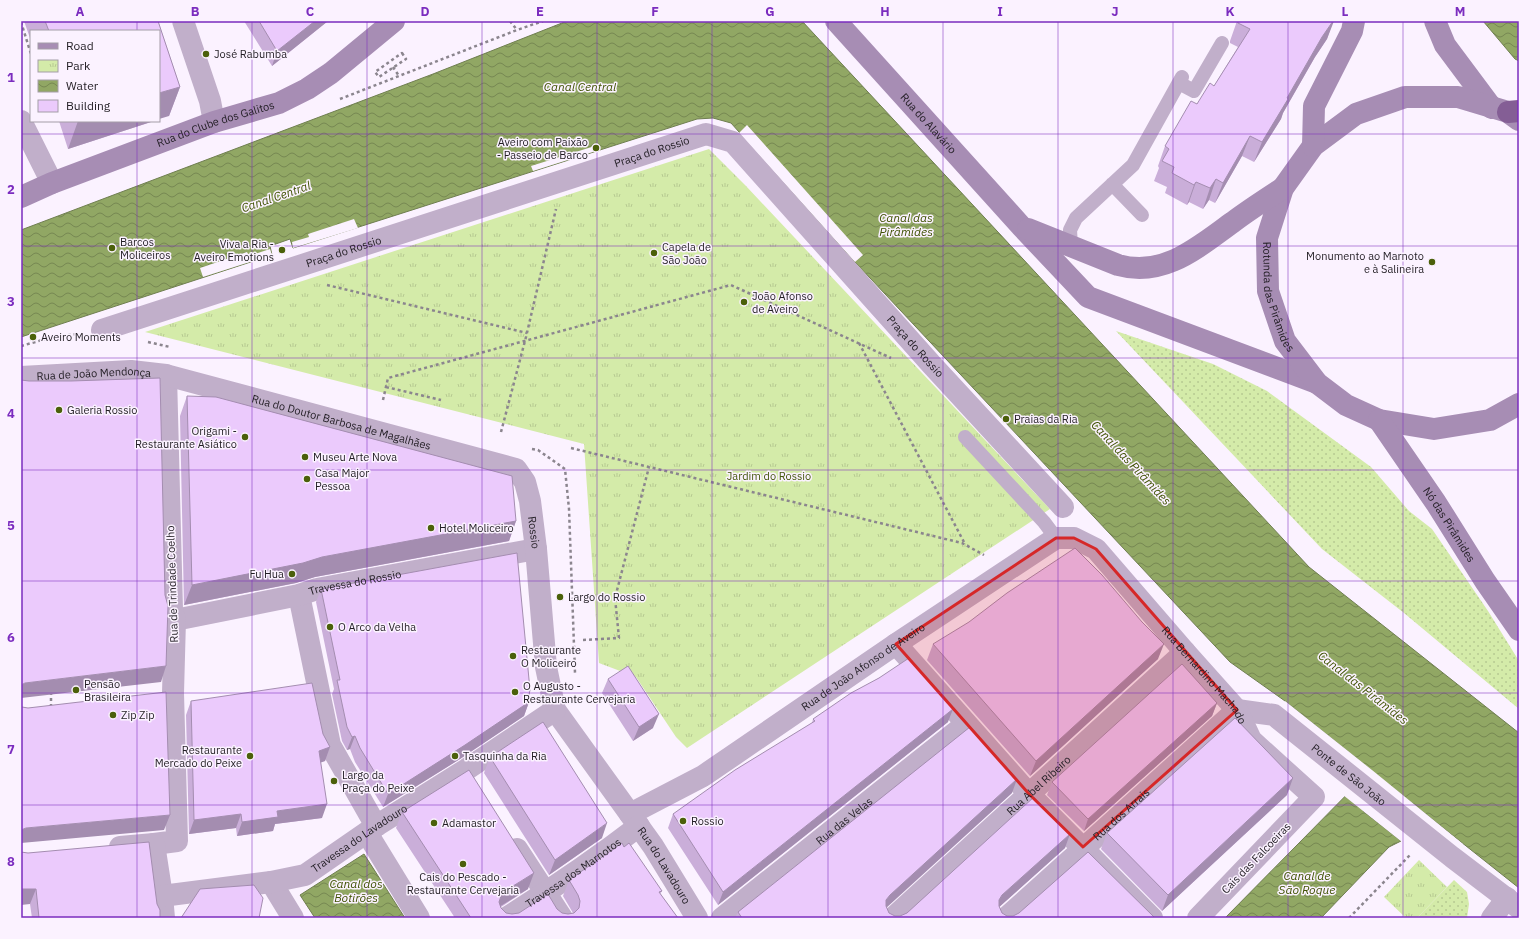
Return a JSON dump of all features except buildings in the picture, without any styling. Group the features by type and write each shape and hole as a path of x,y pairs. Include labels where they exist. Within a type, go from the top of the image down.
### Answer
{"main road":[{"name":"Rua do Clube dos Galitos","path":"21,197 52,183 214,122 279,103 307,89 331,73 394,21"},
{"name":"Rua do Alavário","path":"836,21 1021,226 1088,297 1317,383"},
{"path":"1313,146 1314,106 1352,31 1354,21"},
{"path":"1436,21 1445,45 1510,113"},
{"name":"Rotunda das Pirâmides","path":"1510,113 1458,97 1405,97 1356,114 1313,146 1283,188 1267,238 1268,291 1285,341 1317,383 1346,405 1379,420 1434,429 1490,420 1519,404"},
{"path":"1021,226 1118,265 1128,268 1148,268 1165,264 1197,249 1237,218 1283,188"},
{"name":"Nó das Pirâmides","path":"1379,420 1436,503 1485,581 1519,630"}],"street":[{"path":"183,21 210,102 214,122"},
{"path":"21,121 52,183"},
{"name":"Praça do Rossio","path":"102,330 706,134 733,142 932,365 1063,507"},
{"name":"Rua de João Mendonça","path":"21,377 131,371 166,375"},
{"name":"Rua do Doutor Barbosa de Magalhães","path":"166,375 516,469"},
{"name":"Rua de Trindade Coelho","path":"154,844 177,841 173,693 175,620 172,610 166,375"},
{"name":"Rossio","path":"516,469 525,482 530,501 536,549 546,667 555,710 635,820"},
{"name":"Rua Bernardino Machado","path":"1056,538 1074,538 1096,549 1237,710 1251,740 1314,797"},
{"name":"Rua de João Afonso de Aveiro","path":"635,820 703,776 896,644 1056,538"},
{"name":"Travessa do Rossio","path":"175,620 318,589 536,549"},
{"path":"299,594 330,745 371,830 419,918"},
{"path":"896,644 1029,794 1152,918"},
{"name":"Rua Abel Ribeiro","path":"893,918 1185,652"},
{"path":"150,696 173,693"},
{"name":"Travessa do Lavadouro","path":"162,896 271,882 305,875 371,830 473,778 555,710"},
{"name":"Ponte de São João","path":"1237,710 1274,715 1452,857 1513,903"},
{"name":"Rua dos Arrais","path":"1006,918 1083,847 1237,710"},
{"name":"Rua das Velas","path":"722,918 966,724"},
{"name":"Cais das Falcoeiras","path":"1198,918 1314,797"},
{"name":"Travessa dos Marnotos","path":"506,918 546,893 612,847 635,820"},
{"name":"Rua do Lavadouro","path":"635,820 697,918"},
{"path":"508,834 562,918"},
{"path":"99,849 154,844 164,918"},
{"path":"271,882 293,918"},
{"path":"1492,918 1513,903"}],"lane":[{"path":"1072,246 1070,230 1076,218 1133,165 1180,80 1194,91 1222,43"},
{"path":"1112,184 1142,215"},
{"path":"965,437 1044,522 1056,538"}],"path":[{"path":"510,21 517,30"},
{"path":"21,22 30,51"},
{"path":"402,53 406,59 393,67 379,77 375,72 402,53"},
{"path":"393,67 399,76"},
{"path":"501,432 527,333 563,180"},
{"path":"303,265 307,280 527,333"},
{"path":"382,400 388,378 731,285 896,361"},
{"path":"21,346 53,337 102,330"},
{"path":"858,343 965,544"},
{"path":"386,387 441,400"},
{"path":"571,448 965,544 988,557"},
{"path":"583,640 618,638 616,598 649,467"},
{"path":"51,692 51,708"},
{"path":"1349,918 1414,851"}],"highlighted area":[{"path":"1056,538 1074,538 1096,549 1237,710 1083,847 1029,794 896,644"}],"green space":[{"name":"Jardim do Rossio","path":"709,149 746,186 1050,509 687,748 676,737 636,677 599,663 584,444 145,332"},
{"path":"1116,331 1213,364 1267,391 1371,467 1409,511 1432,529 1488,611 1519,661 1519,709 1404,613 1322,549"},
{"path":"1419,860 1447,887 1417,918 1406,918 1384,897"},
{"path":"1454,880 1467,892 1469,904 1467,918 1417,918"}],"water":[{"path":"567,21 802,21 1309,567 1519,733 1519,888 1388,784 1363,811 1401,841 1389,847 1321,918 1225,918 1371,770 1285,701 1230,662 855,262 731,123 713,118 697,119 293,248 290,239 270,246 272,255 21,337 21,230 433,74"},
{"path":"1483,21 1519,21 1519,61 1515,59"},
{"name":"Canal dos Botirões","path":"364,854 405,918 315,918 300,895"}],"pier":[{"path":"747,125 863,255 855,262 739,133"},
{"path":"598,145 599,150 533,171 531,166"},
{"path":"354,219 358,228 293,248 292,242 309,237 308,234"},
{"path":"270,249 272,255 203,277 200,268 247,252 249,256"},
{"path":"1285,701 1463,844 1462,845 1388,786 1366,810 1402,840 1402,842 1343,795 1369,770 1284,703"}],"place":[{"name":"José Rabumba","path":"206,54"},
{"name":"Aveiro com Paixão - Passeio de Barco","path":"596,148"},
{"name":"Barcos Moliceiros","path":"112,248"},
{"name":"Viva a Ria - Aveiro Emotions","path":"282,250"},
{"name":"Capela de São João","path":"654,253"},
{"name":"Monumento ao Marnoto e à Salineira","path":"1432,262"},
{"name":"João Afonso de Aveiro","path":"744,302"},
{"name":"Aveiro Moments","path":"33,337"},
{"name":"Galeria Rossio","path":"59,410"},
{"name":"Praias da Ria","path":"1006,419"},
{"name":"Origami - Restaurante Asiático","path":"245,437"},
{"name":"Museu Arte Nova","path":"305,457"},
{"name":"Casa Major Pessoa","path":"307,479"},
{"name":"Hotel Moliceiro","path":"431,528"},
{"name":"Fu Hua","path":"292,574"},
{"name":"Largo do Rossio","path":"560,597"},
{"name":"O Arco da Velha","path":"330,627"},
{"name":"Restaurante O Moliceiro","path":"513,656"},
{"name":"Pensão Brasileira","path":"76,690"},
{"name":"O Augusto - Restaurante Cervejaria","path":"515,692"},
{"name":"Zip Zip","path":"113,715"},
{"name":"Restaurante Mercado do Peixe","path":"250,756"},
{"name":"Tasquinha da Ria","path":"455,756"},
{"name":"Largo da Praça do Peixe","path":"334,781"},
{"name":"Rossio","path":"683,821"},
{"name":"Adamastor","path":"434,823"},
{"name":"Cais do Pescado - Restaurante Cervejaria","path":"463,864"}],"water label":[{"name":"Canal Central","path":"580,87"},
{"name":"Canal Central","path":"276,197"},
{"name":"Canal das Pirâmides","path":"906,225"},
{"name":"Canal das Pirâmides","path":"1131,463"},
{"name":"Canal das Pirâmides","path":"1363,688"},
{"name":"Canal de São Roque","path":"1307,883"}]}
